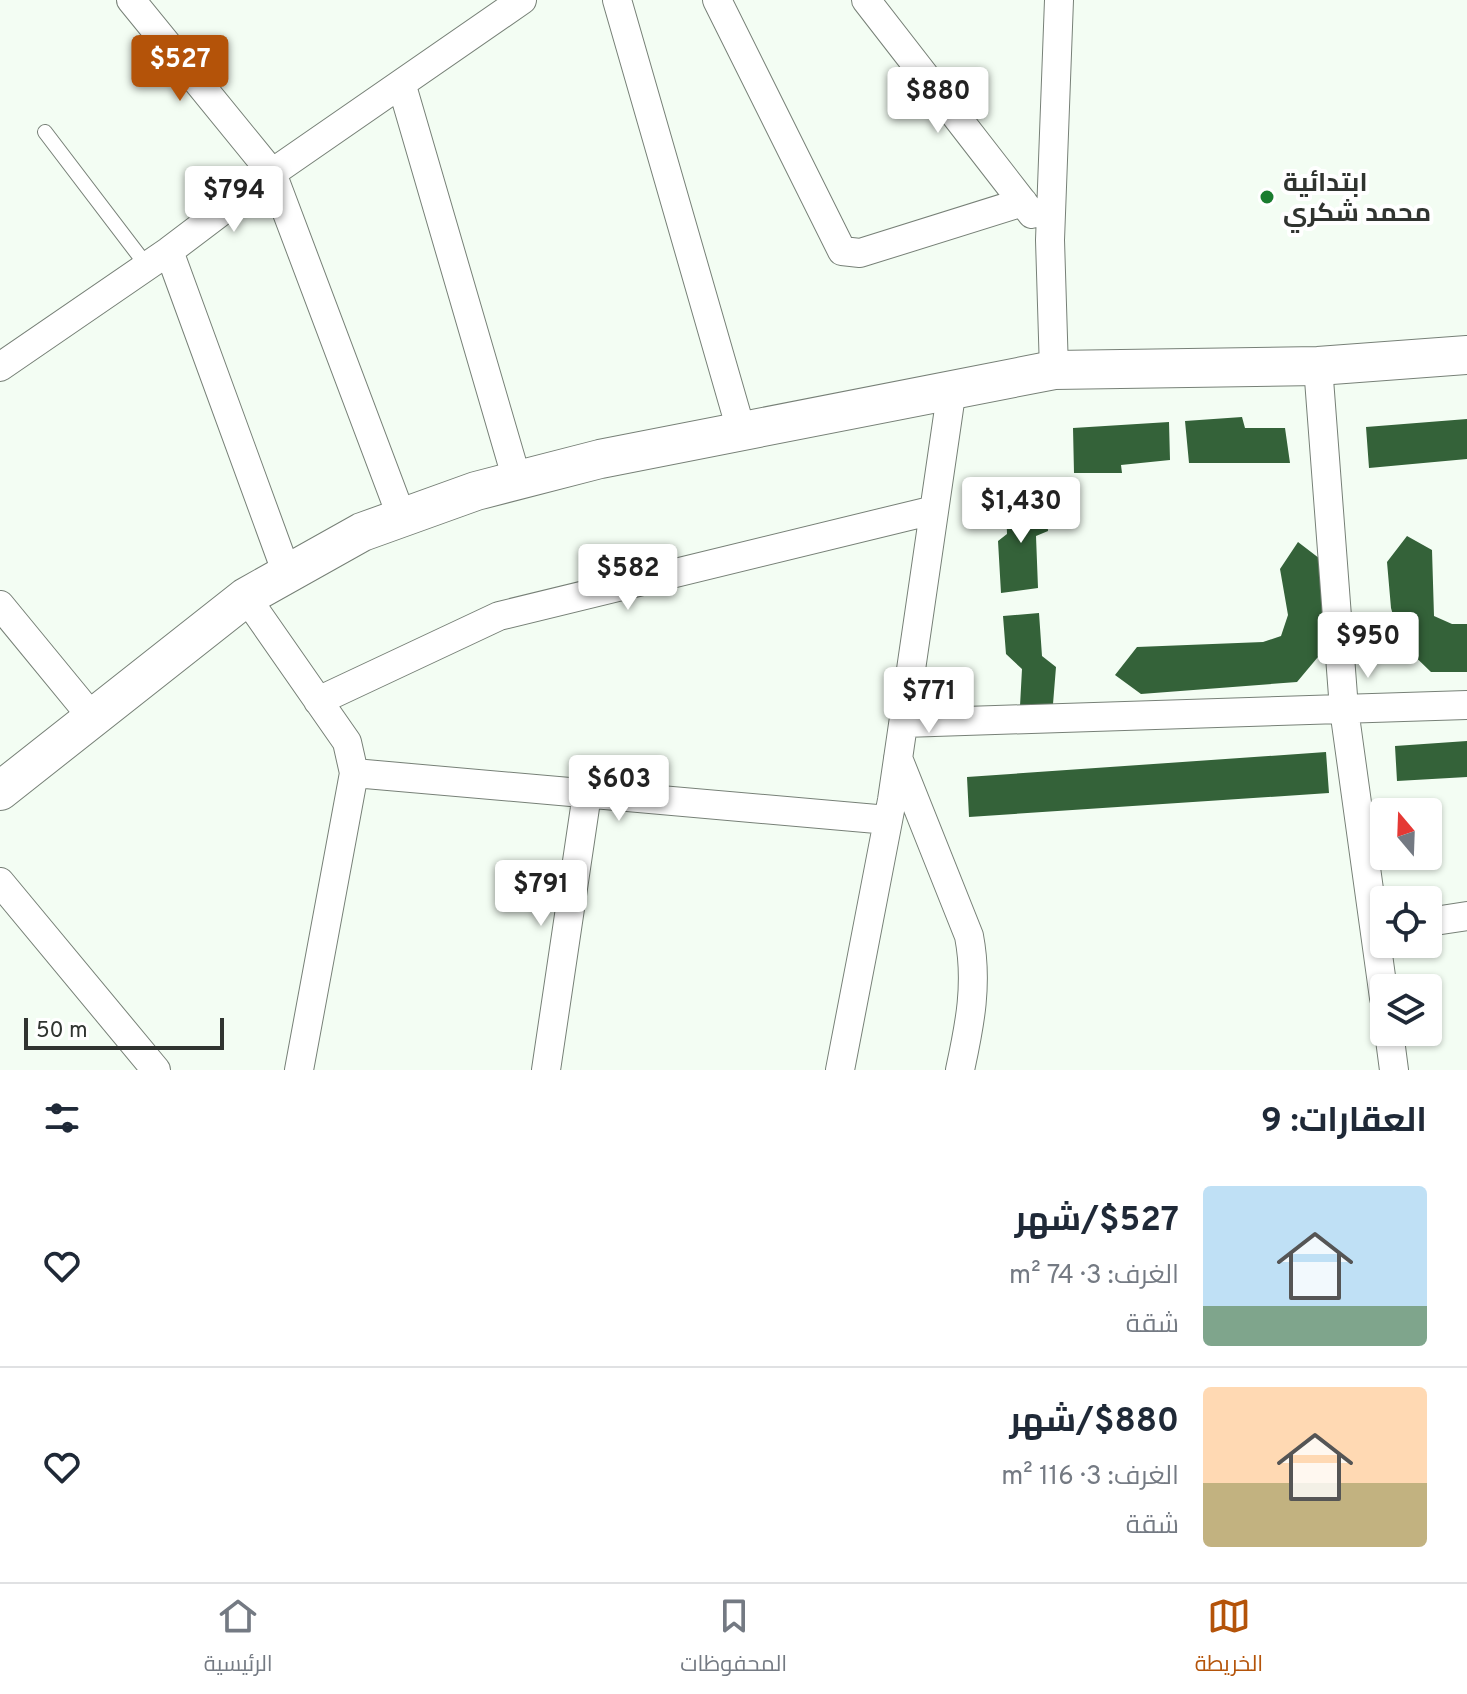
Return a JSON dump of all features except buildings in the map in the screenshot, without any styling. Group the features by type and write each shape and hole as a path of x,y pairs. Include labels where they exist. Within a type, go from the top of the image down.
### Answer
{"street":[{"path":"131,0 272,173 402,518"},
{"path":"0,367 158,258 272,173 402,86 487,9 522,0"},
{"path":"617,0 741,430"},
{"path":"717,0 842,251 860,253 1023,202"},
{"path":"866,0 1050,240"},
{"path":"1054,370 1050,240 1059,0"},
{"path":"402,86 517,480"},
{"path":"158,258 287,574"},
{"path":"0,791 246,597 362,532 517,480 600,459 741,430 1054,370 1318,366 1467,355"},
{"path":"1318,366 1344,709 1372,886"},
{"path":"840,1070 904,723 952,388"},
{"path":"318,701 499,616 934,510"},
{"path":"246,597 347,742 354,773 299,1070"},
{"path":"0,605 92,717"},
{"path":"904,723 1467,705"},
{"path":"898,758 969,936 974,963 973,1010 960,1070"},
{"path":"354,773 888,820"},
{"path":"546,1070 587,794"},
{"path":"0,882 156,1070"},
{"path":"1442,920 1467,916"},
{"path":"1391,1046 1394,1070"}],"lane":[{"path":"45,132 158,258"}],"place":[{"name":"ابتدائية محمد شكري","path":"1267,197"}]}
